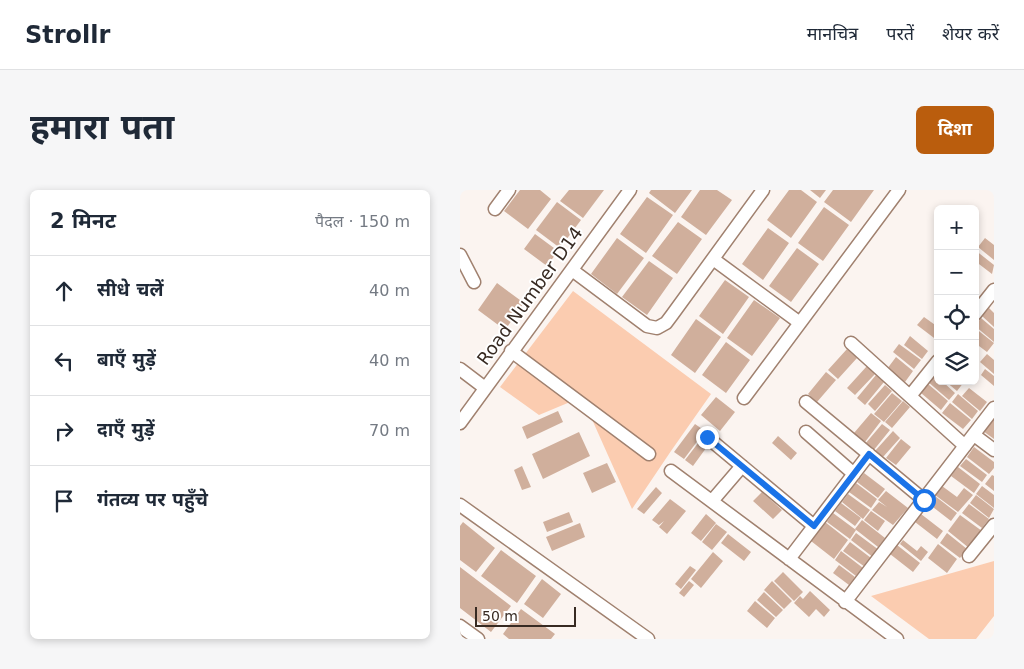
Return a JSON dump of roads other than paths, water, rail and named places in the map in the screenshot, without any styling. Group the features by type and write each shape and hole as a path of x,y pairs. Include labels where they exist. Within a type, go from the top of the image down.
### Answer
{"street":[{"path":"495,209 509,190"},
{"name":"Road Number D14","path":"460,424 511,351 630,190"},
{"path":"572,270 647,326 657,328 666,323 763,190"},
{"path":"744,398 899,190"},
{"path":"460,255 474,282"},
{"path":"714,259 800,323"},
{"path":"979,309 994,290"},
{"path":"852,343 965,446"},
{"path":"511,351 649,454"},
{"path":"910,396 934,366"},
{"path":"460,369 485,388"},
{"path":"806,402 924,500"},
{"path":"845,602 994,408"},
{"path":"806,432 854,474"},
{"path":"974,436 994,450"},
{"path":"707,437 814,526"},
{"path":"789,559 869,454"},
{"path":"712,502 742,466"},
{"path":"671,471 897,639"},
{"path":"460,505 648,639"},
{"path":"969,556 994,525"},
{"path":"460,626 478,639"}]}
